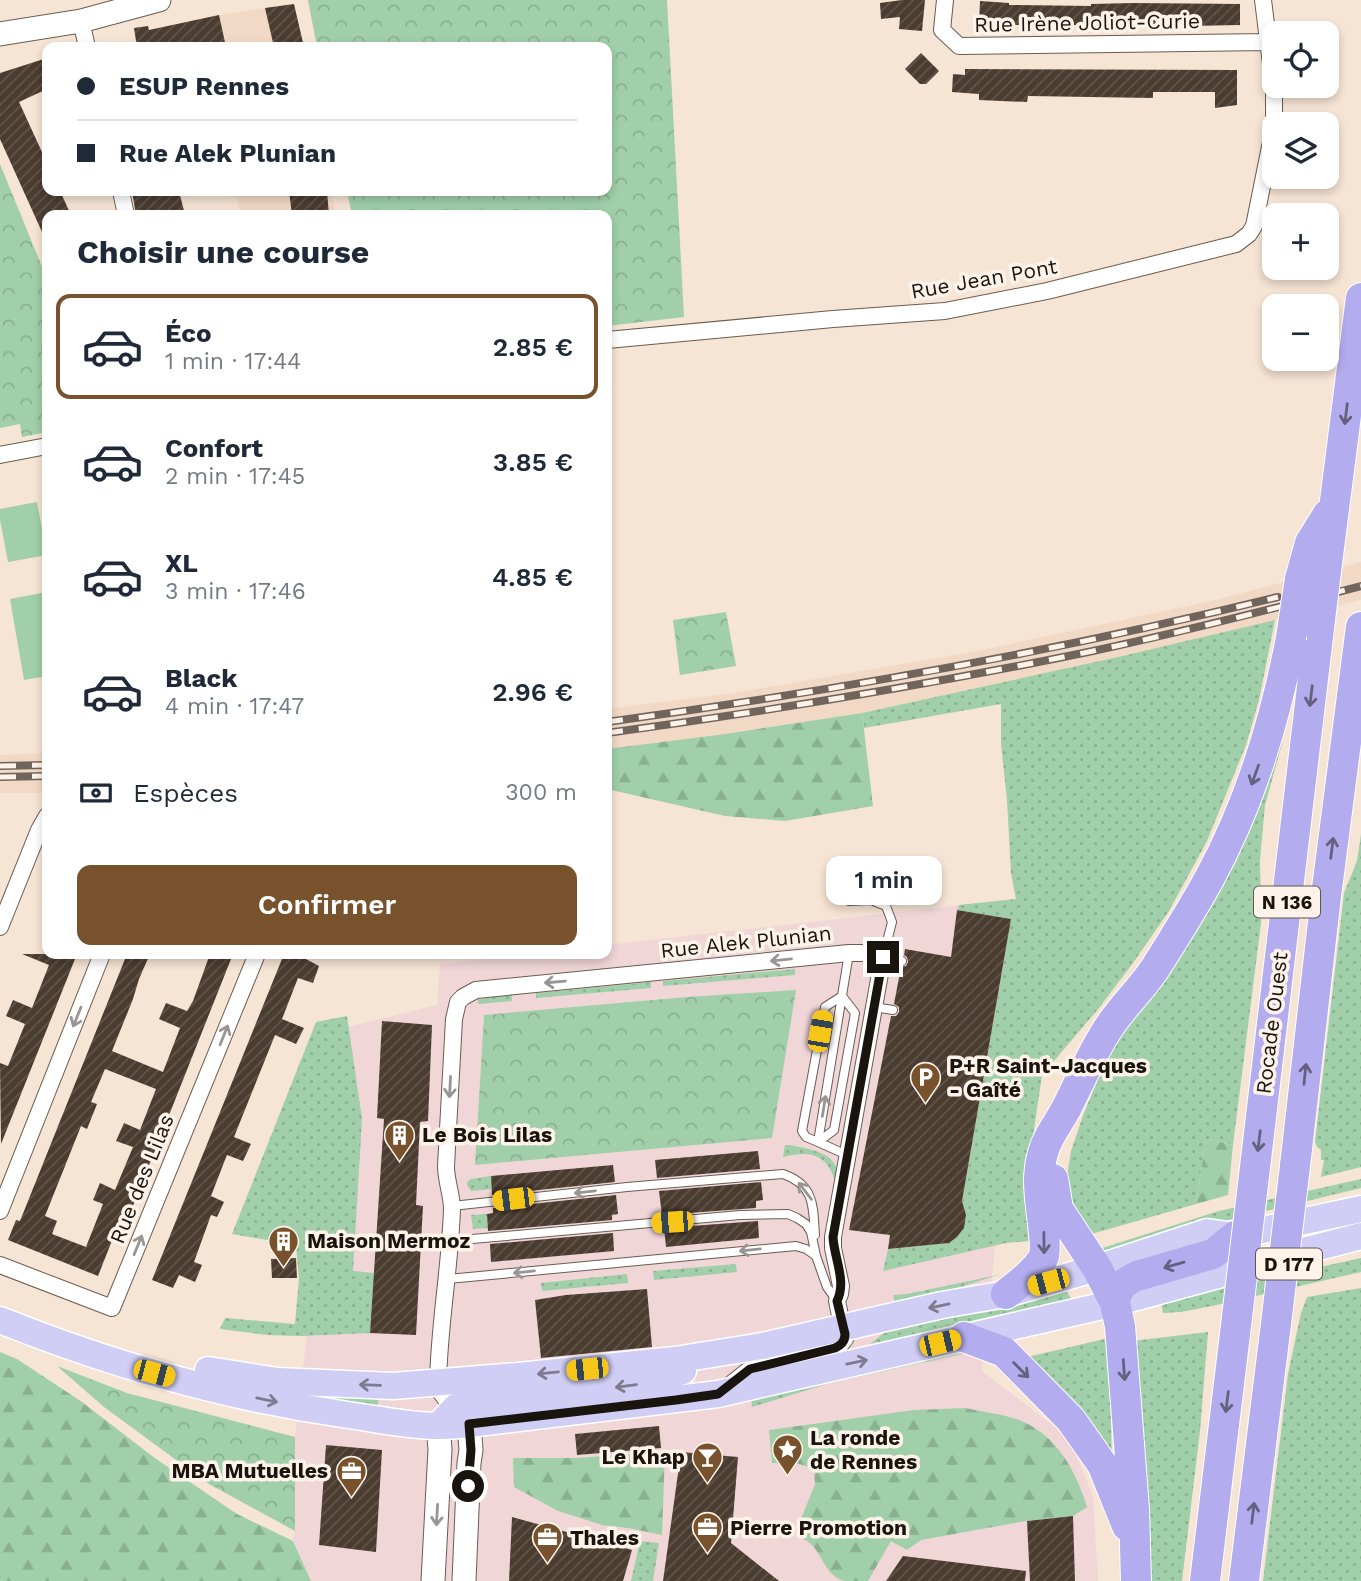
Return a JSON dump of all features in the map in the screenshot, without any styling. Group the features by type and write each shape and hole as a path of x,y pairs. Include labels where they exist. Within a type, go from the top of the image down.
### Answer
{"highway":[{"name":"Rocade Ouest","path":"1205,1581 1319,628 1313,575 1334,505 1361,298"},
{"path":"1006,1294 1038,1266 1044,1256 1039,1165 1049,1138 1096,1047 1111,1023 1153,970 1191,911 1227,844 1270,728 1282,687 1291,638 1313,575"},
{"name":"Rocade Ouest","path":"1244,1581 1361,627"},
{"path":"1066,1108 1052,1170 1058,1209 1097,1268 1115,1303 1120,1326 1136,1581"},
{"path":"1115,1303 1119,1288 1126,1282 1137,1276 1213,1254 1235,1236"},
{"path":"964,1337 1003,1352 1071,1420 1102,1464 1136,1549"}],"main road":[{"name":"D 177","path":"463,1416 644,1383 762,1346 1006,1294 1207,1232 1235,1236 1361,1209"},
{"path":"1218,1275 1361,1237"},
{"name":"D 177","path":"1115,1303 1218,1275 1361,1253"},
{"path":"0,1303 91,1339 160,1360 228,1374 277,1381 393,1386 438,1383 438,1426"},
{"path":"0,1320 104,1359 201,1385 313,1410 390,1422 438,1426 463,1416 676,1400 718,1394 1115,1303"},
{"name":"D 177","path":"438,1383 634,1365 762,1346"}],"street":[{"path":"0,34 81,21 159,0"},
{"name":"Rue Irène Joliot-Curie","path":"945,0 942,30 959,46 1262,42"},
{"path":"1263,0 1266,21"},
{"path":"81,21 86,42"},
{"name":"Rue Jean Pont","path":"612,341 833,319 945,312 1047,291 1236,244 1249,234 1254,226 1262,186"},
{"path":"0,455 42,447"},
{"path":"0,927 42,825"},
{"name":"Rue Alek Plunian","path":"452,1206 446,1176 454,1018 458,1002 467,993 518,985 849,953 883,957"},
{"path":"718,1394 750,1369 835,1348 845,1339 837,1301 841,1286 833,1237 883,957"},
{"path":"0,1211 100,959"},
{"name":"Rue des Lilas","path":"0,1265 112,1308 255,959"},
{"path":"452,1206 438,1383 463,1416 471,1450 464,1581"},
{"path":"433,1581 440,1449 438,1426"}],"lane":[{"path":"849,901 872,900 886,906 892,922 883,957 902,961"},
{"path":"818,1142 849,953"},
{"path":"842,996 825,1007 802,1130 806,1137 847,1155"},
{"path":"818,1142 834,1130 855,1013 842,996"},
{"path":"874,1007 893,1010"},
{"path":"452,1206 783,1174 800,1184 813,1203 816,1256"},
{"path":"450,1241 740,1215 788,1214 806,1224 811,1232 827,1287 837,1301"},
{"path":"448,1279 773,1247 796,1246 816,1256"}],"shaded area":[{"path":"294,4 303,42 175,42 171,25"},
{"path":"236,196 332,196 335,210 239,210"},
{"path":"1361,562 1361,600 862,713 612,748 612,708 734,693 977,651 1211,601"},
{"path":"42,753 42,793 0,793 0,755"},
{"path":"1041,896 1004,1161 982,1371 1060,1431 1077,1457 1093,1496 1098,1581 311,1581 293,1541 295,1437 340,1029 437,1005 440,964 486,959 612,959 612,944"}],"green space":[{"path":"308,0 667,0 684,317 612,325 612,210 351,210 348,196 612,196 612,42 316,42"},
{"path":"0,164 42,267 42,433 22,437 20,424 0,428"},
{"path":"37,502 42,528 42,556 8,562 0,509"},
{"path":"42,593 42,677 24,680 10,599"},
{"path":"726,612 736,666 680,675 673,620"},
{"path":"1275,620 1259,700 1246,745 1207,841 1169,911 1133,963 1042,1075 1026,1184 1029,1241 1006,1243 883,1271 888,1249 949,1243 964,1228 966,1215 962,1201 1011,919 957,910 959,905 1016,899 1011,873 1001,744 1001,704 864,728 862,713"},
{"path":"1289,705 1282,744 1265,805 1260,860 1261,923 1233,1145 1206,1139 1196,1204 1088,1235 1077,1217 1066,1183 1071,1151 1084,1113 1110,1050"},
{"path":"862,713 873,806 785,821 725,816 612,790 612,748"},
{"path":"1361,834 1361,1167 1321,1177 1324,1160 1321,1160 1321,1150 1315,1142 1344,893 1357,861"},
{"path":"795,969 795,975 663,986 663,981"},
{"path":"651,982 651,988 536,998 536,993"},
{"path":"796,990 772,1138 475,1165 484,1015"},
{"path":"512,995 512,1001 478,1004 478,999"},
{"path":"347,1016 362,1119 353,1271 374,1273 370,1333 301,1336 220,1329 225,1318 295,1324 299,1279 296,1245 232,1234 316,1022"},
{"path":"1206,1139 1233,1145 1228,1195 1196,1204"},
{"path":"785,1145 819,1152 832,1161 838,1177 837,1189 825,1162 804,1154 783,1157"},
{"path":"491,1176 492,1189 471,1191 467,1185 471,1179"},
{"path":"1361,1179 1361,1188 1212,1224 1103,1256 1096,1250 1219,1211"},
{"path":"487,1214 488,1228 473,1229 471,1215"},
{"path":"1361,1258 1361,1272 1212,1306 1163,1313 1161,1302"},
{"path":"736,1264 737,1272 654,1280 653,1271"},
{"path":"627,1274 628,1283 542,1291 541,1283"},
{"path":"998,1275 935,1295 895,1302 893,1295 907,1294"},
{"path":"1064,1287 1074,1303 839,1357 837,1352 869,1345 885,1332 978,1311"},
{"path":"1361,1288 1361,1581 1263,1581 1288,1374 1301,1313 1307,1297"},
{"path":"1208,1332 1200,1431 1182,1581 1143,1581 1132,1341"},
{"path":"1109,1338 1112,1464 1023,1358"},
{"path":"955,1348 979,1350 830,1383 752,1407 751,1394"},
{"path":"0,1352 17,1359 82,1402 156,1459 237,1514 293,1541 311,1581 0,1581"},
{"path":"57,1366 127,1393 295,1437 295,1531 209,1484 104,1407"},
{"path":"260,1388 379,1396 377,1410"},
{"path":"966,1408 1019,1420 1044,1435 1071,1468 1087,1507 1073,1516 1026,1521 921,1540 907,1550 891,1541 868,1581 845,1581 832,1574 797,1529 815,1484 814,1469 796,1463 772,1463 769,1430 914,1410"},
{"path":"665,1452 662,1535 602,1525 558,1511 514,1487 513,1458 575,1458"},
{"path":"640,1541 659,1543 653,1581 631,1581"}],"building":[{"path":"925,0 922,31 899,29 900,17 881,19 880,3"},
{"path":"980,1 1009,5 1091,6 1133,3 1240,4 1240,25 1189,26 1189,21 1156,21 1156,25 979,24"},
{"path":"294,4 303,42 273,42 265,8"},
{"path":"219,15 225,42 136,42 134,28 148,26 149,30"},
{"path":"921,53 939,71 926,84 920,84 905,69"},
{"path":"42,60 42,91 19,102 42,152 42,196 62,196 69,210 42,210 42,232 0,139 0,73"},
{"path":"965,69 1237,70 1237,105 1215,108 1215,92 1153,92 1153,98 1028,96 1027,102 979,100 979,94 952,92 953,74 965,75"},
{"path":"133,196 180,196 184,210 135,210"},
{"path":"290,196 327,196 329,210 291,210"},
{"name":"P+R Saint-Jacques - Gaîté","path":"957,910 1011,919 962,1201 966,1215 964,1228 949,1243 888,1249 890,1235 849,1230 891,1016 896,1016 899,1012 899,1007 894,1004 901,967 908,962 904,955 905,949 951,957"},
{"path":"22,954 42,954 42,959 75,959 1,1144 0,1063 8,1066 25,1024 6,1016 13,1000 32,1008 49,965"},
{"path":"125,959 148,959 112,1051 163,1072 180,1028 159,1019 166,1003 187,1011 208,959 231,959 121,1236 115,1233 98,1276 8,1240 16,1220 20,1221","holes":["105,1069 156,1089 140,1130 124,1123 116,1141 133,1147 115,1190 100,1183 93,1200 103,1204 86,1247 52,1234 57,1221 45,1216 81,1126 87,1129 97,1104 91,1102"]},
{"path":"282,959 306,959 319,966 313,983 298,978 282,1019 304,1028 296,1044 275,1035 234,1137 251,1144 243,1161 227,1155 211,1196 224,1202 217,1217 211,1215 194,1262 202,1265 195,1282 179,1275 173,1288 152,1280"},
{"name":"Le Bois Lilas","path":"382,1021 432,1025 428,1121 420,1122 416,1205 423,1206 416,1335 370,1333 384,1119 377,1118"},
{"path":"758,1151 760,1169 657,1178 655,1160"},
{"path":"613,1165 615,1182 492,1195 491,1176"},
{"path":"761,1182 763,1200 756,1201 756,1208 662,1215 659,1191"},
{"path":"616,1195 618,1214 612,1215 612,1220 488,1231 487,1214 493,1213 493,1208"},
{"path":"758,1221 759,1238 666,1247 664,1228"},
{"path":"613,1233 614,1251 491,1262 490,1244"},
{"name":"Maison Mermoz","path":"296,1258 297,1278 272,1278 271,1259"},
{"path":"647,1289 652,1347 541,1358 535,1300"},
{"path":"659,1426 661,1448 577,1455 575,1434"},
{"name":"MBA Mutuelles","path":"326,1445 382,1450 376,1552 319,1545"},
{"path":"681,1452 738,1457 731,1543 779,1581 663,1581"},
{"path":"1073,1516 1075,1581 1030,1581 1027,1521"},
{"path":"512,1517 632,1550 623,1581 509,1581"},
{"path":"903,1556 1026,1571 1025,1581 886,1581"}],"railway":[{"path":"612,732 729,716 972,675 1160,636 1361,586"},
{"path":"612,721 776,697 1028,653 1278,597"},
{"path":"0,766 42,765"},
{"path":"0,777 42,776"}],"place":[{"name":"P+R Saint-Jacques - Gaîté","path":"926,1105"},
{"name":"Le Bois Lilas","path":"399,1162"},
{"name":"Maison Mermoz","path":"284,1268"},
{"name":"La ronde de Rennes","path":"787,1477"},
{"name":"Le Khap","path":"708,1484"},
{"name":"MBA Mutuelles","path":"351,1498"},
{"name":"Pierre Promotion","path":"707,1555"},
{"name":"Thales","path":"547,1565"}],"route":[{"path":"468,1486 471,1450 469,1424 718,1394 750,1369 842,1344 845,1334 837,1301 841,1286 833,1237 883,957"}]}
